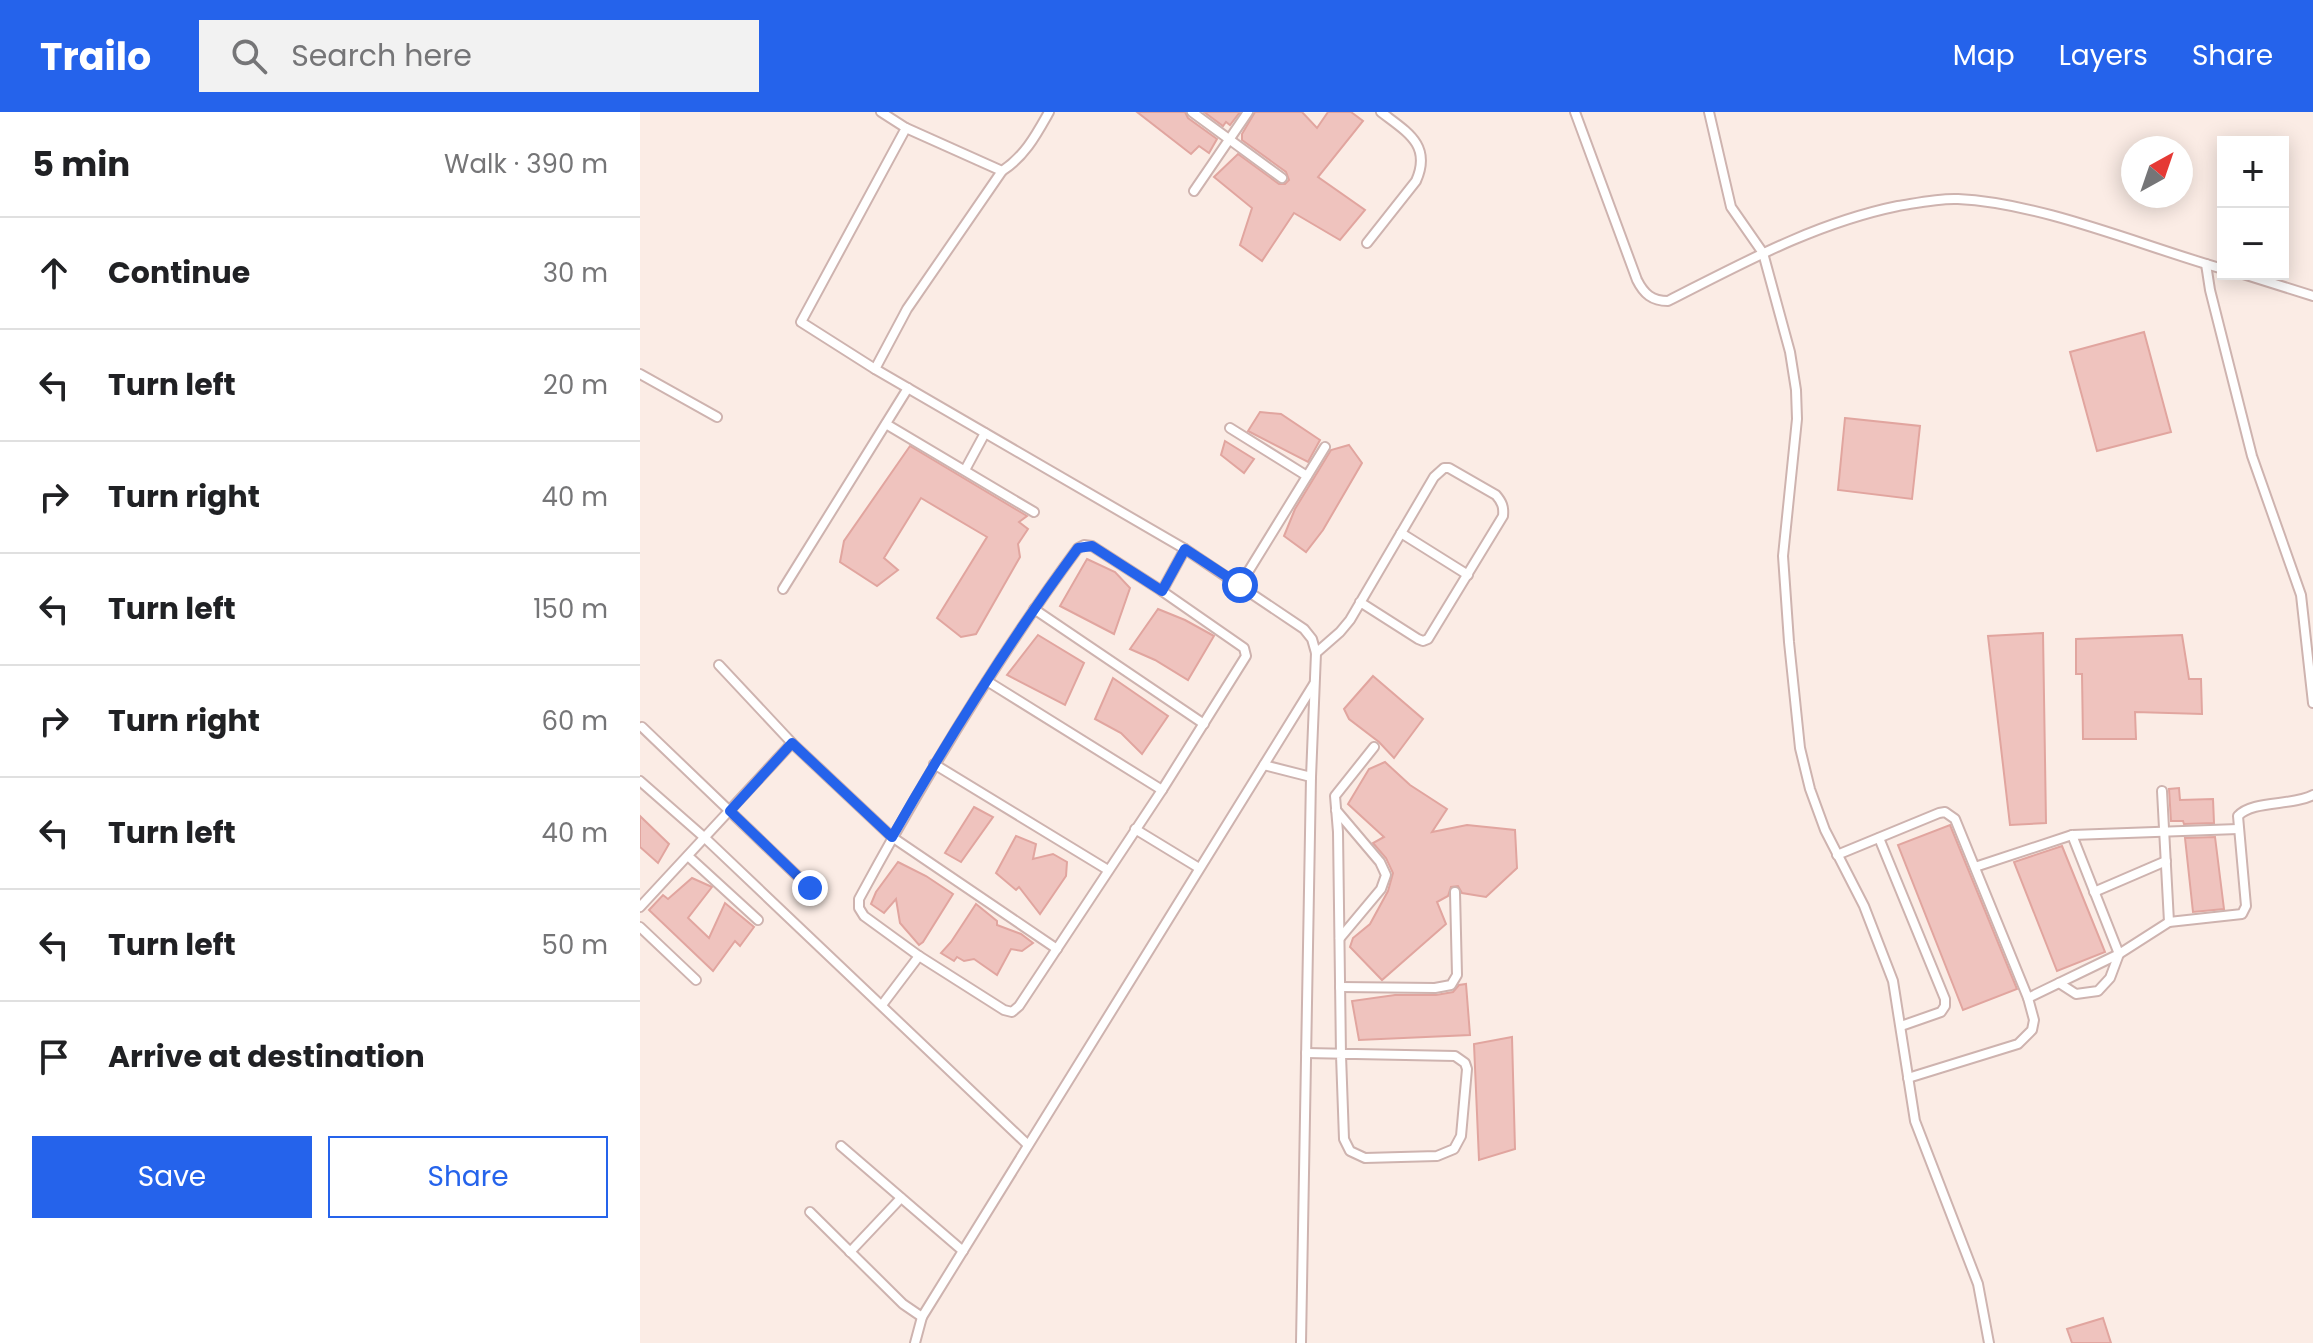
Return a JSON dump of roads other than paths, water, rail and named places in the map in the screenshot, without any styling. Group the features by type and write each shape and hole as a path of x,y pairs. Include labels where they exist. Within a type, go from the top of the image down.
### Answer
{"lane":[{"path":"881,112 906,128 1002,171"},
{"path":"875,369 907,309 1002,171 1027,151 1049,112"},
{"path":"1192,112 1282,178"},
{"path":"1194,191 1248,112"},
{"path":"1367,243 1421,171 1419,147 1411,135 1381,112"},
{"path":"1575,112 1637,280 1650,297 1668,301 1763,253 1822,227 1862,214 1916,203 1957,199 2045,214 2217,267"},
{"path":"1709,112 1731,207 1763,253 1790,352 1796,390 1797,419 1783,556 1800,748 1810,789 1837,855 1880,944 1893,981 1915,1121 1978,1284 1989,1343"},
{"path":"906,128 801,322 875,369 1185,549 1304,629 1312,639 1316,653 1301,1343"},
{"path":"2206,264 2252,456 2301,595 2313,703"},
{"path":"2262,280 2313,296"},
{"path":"640,374 717,417"},
{"path":"783,589 908,388"},
{"path":"886,424 1034,512"},
{"path":"1230,428 1307,476"},
{"path":"965,470 985,433"},
{"path":"1240,585 1325,447"},
{"path":"1316,653 1340,632 1434,477 1444,468 1496,495 1504,508 1503,516 1433,634 1423,641 1360,602"},
{"path":"1401,533 1468,575"},
{"path":"1092,546 1244,648 1246,656 1162,790 1019,1006 1012,1012 1004,1010 919,956 864,916 859,908 859,899 934,764 1034,609 1078,548 1092,546"},
{"path":"1162,591 1185,549"},
{"path":"1034,609 1204,724"},
{"path":"719,665 792,743 892,837 1057,949"},
{"path":"987,681 1162,790"},
{"path":"915,1343 922,1317 1314,683"},
{"path":"642,727 810,888"},
{"path":"640,907 792,743"},
{"path":"1306,1053 1341,1055 1455,1056 1461,1058 1467,1069 1458,1143 1454,1149 1437,1156 1365,1158 1350,1151 1344,1139 1341,1055 1340,939 1335,796 1374,747"},
{"path":"934,764 1108,870"},
{"path":"1264,765 1311,777"},
{"path":"640,781 705,838 1028,1145"},
{"path":"2162,791 2169,922"},
{"path":"2028,998 2119,954 2169,922 2235,916 2245,911 2238,816 2243,811 2296,802 2313,795"},
{"path":"1336,809 1380,862 1386,875 1381,889 1340,939"},
{"path":"1837,855 1945,812 1955,819 2028,998 2034,1020 2032,1030 2018,1044 1908,1078"},
{"path":"1135,829 1199,868"},
{"path":"1975,867 2072,835 2238,829"},
{"path":"2059,983 2076,994 2098,991 2110,978 2119,954 2072,835"},
{"path":"1879,838 1945,999 1941,1012 1901,1026"},
{"path":"688,856 758,920"},
{"path":"2094,892 2166,861"},
{"path":"1340,987 1435,988 1451,985 1457,975 1455,892"},
{"path":"640,927 696,980"},
{"path":"882,1005 919,956"},
{"path":"841,1146 963,1251"},
{"path":"850,1252 901,1198"},
{"path":"810,1212 903,1304 922,1317"}]}
